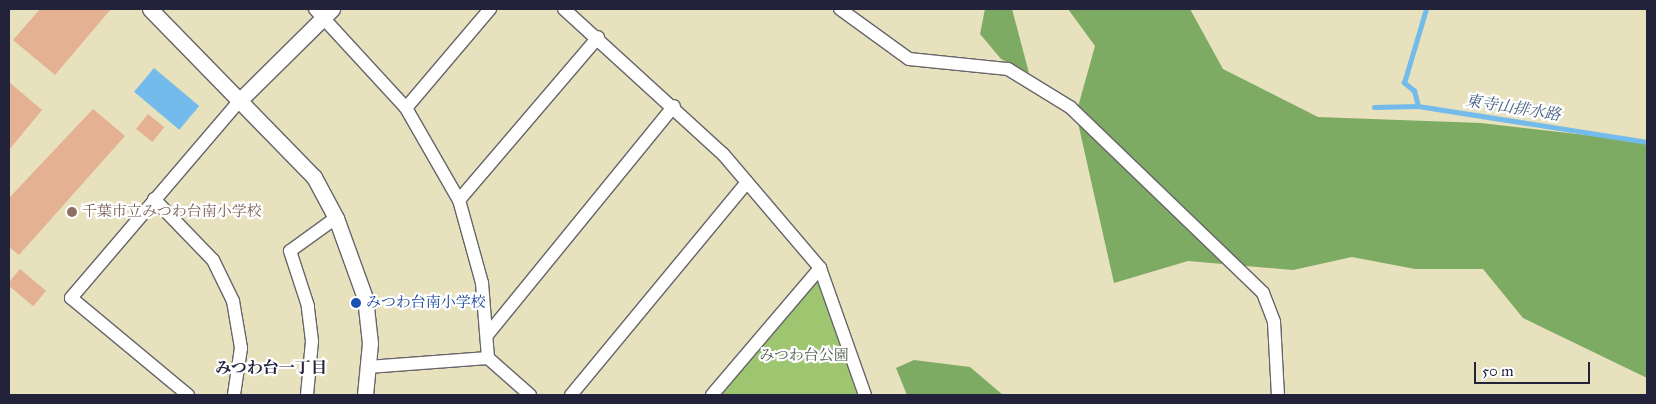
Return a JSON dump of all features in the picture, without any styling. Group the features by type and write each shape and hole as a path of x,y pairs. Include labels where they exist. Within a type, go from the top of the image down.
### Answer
{"street":[{"path":"150,9 238,102 314,177 336,218 365,298 368,367 365,395"},
{"path":"406,108 490,9"},
{"path":"564,9 674,106 747,182 820,268 865,395"},
{"path":"840,9 909,59 1008,69 1070,107 1263,293 1274,322 1278,395"},
{"path":"188,395 71,298 238,102 323,12 406,108 460,200 476,255 488,334 488,358"},
{"path":"460,200 598,37"},
{"path":"488,334 674,106"},
{"path":"571,395 747,182"},
{"path":"154,199 212,260 233,301 241,348 234,395"},
{"path":"307,395 312,341 308,306 290,251 336,218"},
{"path":"712,395 820,268"},
{"path":"368,367 488,358 530,395"}],"green space":[{"path":"985,9 1012,9 1029,73 1001,59 980,34"},
{"path":"1068,9 1190,9 1223,69 1318,117 1481,123 1647,142 1647,378 1523,318 1483,269 1415,269 1352,257 1293,270 1188,261 1114,283 1076,114 1095,46"},
{"name":"みつわ台公園","path":"817,279 861,395 721,395"},
{"path":"914,360 970,367 1003,395 907,395 896,368"}],"water":[{"path":"154,68 199,106 179,130 134,92"}],"building":[{"path":"40,9 111,9 55,75 13,40"},
{"path":"9,82 42,110 9,150"},
{"path":"93,109 125,136 19,255 9,247 9,198"},
{"path":"148,114 164,127 152,142 136,129"},
{"path":"20,269 46,291 33,306 9,286 9,282"}],"waterway":[{"path":"1418,106 1414,91 1404,83 1426,9"},
{"name":"東寺山排水路","path":"1374,107 1418,106 1647,142"}],"place":[{"name":"千葉市立みつわ台南小学校","path":"72,212"},
{"name":"みつわ台南小学校","path":"356,303"}],"district":[{"name":"みつわ台一丁目","path":"271,368"}]}
